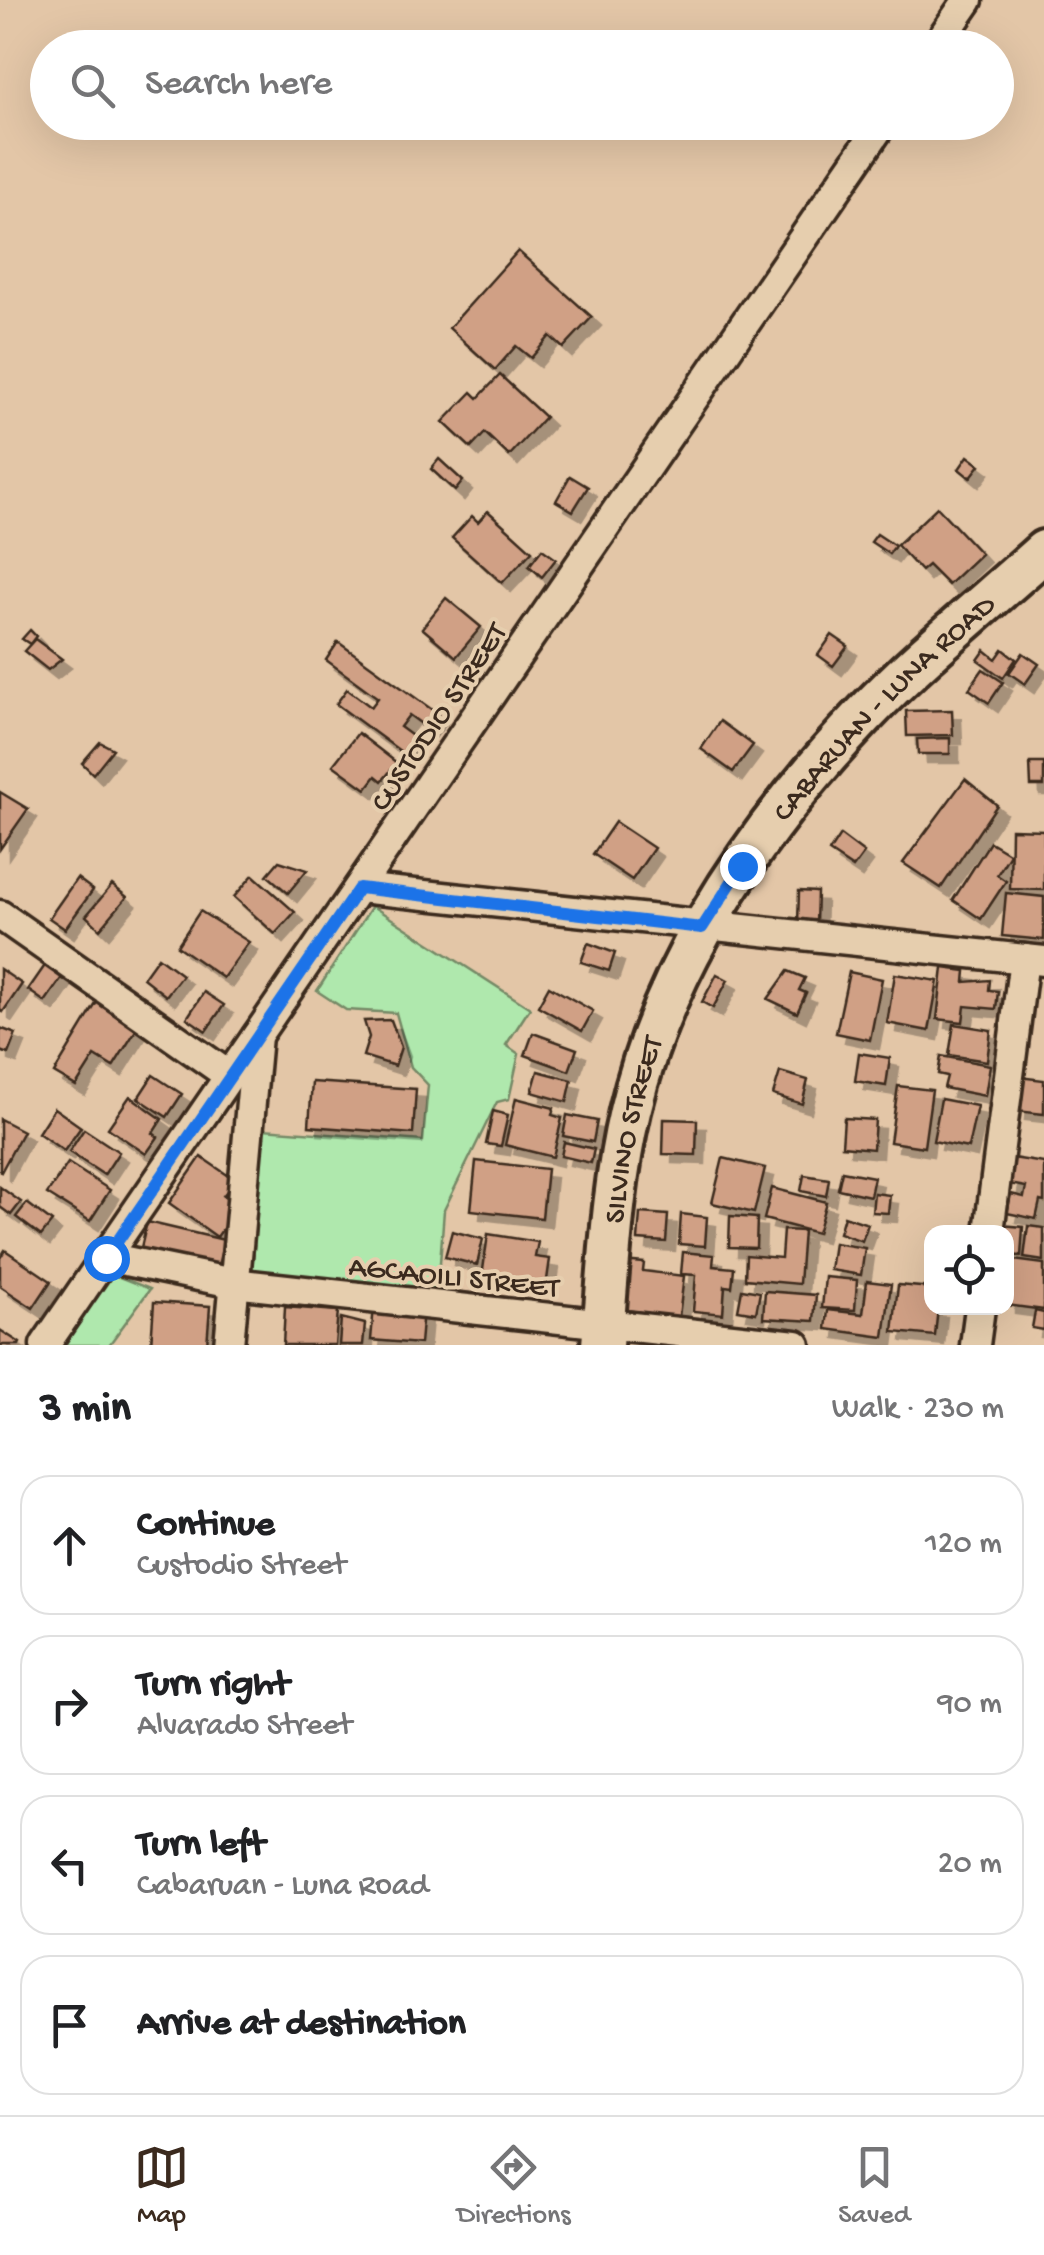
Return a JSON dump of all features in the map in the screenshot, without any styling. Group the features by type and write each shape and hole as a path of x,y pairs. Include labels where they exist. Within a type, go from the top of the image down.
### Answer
{"main road":[{"name":"CABARUAN - LUNA ROAD","path":"702,928 742,866 866,713 1044,551"},
{"name":"SILVINO STREET","path":"603,1335 618,1166 630,1109 653,1033 702,928"}],"street":[{"path":"947,30 968,0"},
{"name":"CUSTODIO STREET","path":"45,1345 871,140"},
{"path":"359,888 702,928 1034,960 990,1225"},
{"path":"0,915 228,1075"},
{"path":"229,1345 258,1036"},
{"name":"AGCAOILI STREET","path":"106,1258 233,1283 603,1335 796,1345"},
{"path":"975,1345 979,1315"}],"green space":[{"path":"372,906 530,1008 506,1045 519,1054 509,1099 497,1102 444,1210 438,1290 252,1275 263,1129 423,1141 428,1085 411,1067 396,1013 346,1010 317,991"},
{"path":"104,1271 150,1289 109,1345 52,1345"}],"building":[{"path":"518,251 592,317 563,348 550,336 531,358 516,346 495,370 449,328"},
{"path":"500,375 545,417 509,456 485,433 471,448 443,422 472,392 478,398"},
{"path":"968,456 980,465 970,478 959,469"},
{"path":"439,459 463,481 455,491 431,469"},
{"path":"570,476 588,487 573,511 556,501"},
{"path":"937,507 981,554 948,585 928,565 921,571 897,545"},
{"path":"488,511 532,551 502,583 452,538 472,516 478,522"},
{"path":"877,534 895,546 889,554 871,542"},
{"path":"542,549 556,559 542,577 529,566"},
{"path":"446,598 481,627 456,657 422,628"},
{"path":"30,630 36,636 30,644 22,639"},
{"path":"832,635 848,646 833,666 818,655"},
{"path":"35,639 62,659 48,670 24,651"},
{"path":"338,642 438,714 427,728 409,715 400,727 415,738 404,754 336,704 347,689 371,707 378,698 326,660"},
{"path":"1003,649 1016,659 1003,678 978,660 985,650 996,659"},
{"path":"1023,653 1039,664 1025,684 1009,673"},
{"path":"983,669 1003,682 989,703 969,689"},
{"path":"952,710 953,735 907,736 906,711"},
{"path":"720,721 753,745 733,772 701,749"},
{"path":"358,733 397,763 382,781 376,776 366,789 333,765"},
{"path":"950,738 950,754 918,754 917,739"},
{"path":"100,742 113,749 93,774 82,763"},
{"path":"1030,763 1044,763 1044,786 1031,786"},
{"path":"965,779 997,805 941,888 903,863"},
{"path":"0,792 28,809 0,849"},
{"path":"615,822 654,848 632,880 593,854"},
{"path":"1011,829 1044,830 1044,890 1010,889"},
{"path":"840,835 864,853 853,868 829,852"},
{"path":"990,842 1010,854 997,875 1006,881 981,919 953,900"},
{"path":"279,861 307,870 288,893 267,875"},
{"path":"253,875 295,912 275,934 234,897"},
{"path":"77,878 93,890 65,929 49,918"},
{"path":"112,885 127,897 100,929 86,916"},
{"path":"799,891 817,892 816,924 798,923"},
{"path":"1006,893 1044,897 1044,940 1002,936"},
{"path":"200,911 249,942 223,978 177,946"},
{"path":"588,943 615,953 609,971 581,962"},
{"path":"158,957 182,975 166,996 143,978"},
{"path":"46,964 63,976 45,1002 28,990"},
{"path":"943,968 966,971 965,982 990,980 989,990 998,991 996,1009 965,1006 963,1022 937,1019"},
{"path":"0,969 22,984 3,1012 0,1010"},
{"path":"788,971 805,978 799,990 806,993 797,1013 768,999"},
{"path":"849,972 882,979 870,1040 836,1033"},
{"path":"717,974 728,980 713,1008 702,1002"},
{"path":"895,974 938,981 929,1031 887,1023"},
{"path":"549,986 593,1011 582,1031 538,1006"},
{"path":"204,992 224,1005 206,1031 187,1018"},
{"path":"97,1002 138,1027 113,1067 95,1056 76,1086 54,1073"},
{"path":"391,1020 401,1047 395,1066 363,1056 369,1037 364,1021"},
{"path":"954,1024 991,1030 987,1061 949,1055"},
{"path":"0,1028 16,1034 8,1054 0,1051"},
{"path":"533,1033 577,1049 569,1071 525,1055"},
{"path":"859,1053 890,1058 886,1086 855,1081"},
{"path":"941,1056 990,1065 985,1096 944,1088 947,1076 938,1074"},
{"path":"538,1071 572,1080 567,1102 532,1092"},
{"path":"780,1072 808,1080 802,1104 773,1095"},
{"path":"153,1075 182,1094 167,1117 138,1098"},
{"path":"1019,1077 1044,1080 1044,1114 1016,1111"},
{"path":"312,1082 416,1089 413,1134 309,1126"},
{"path":"898,1086 932,1090 924,1147 890,1142"},
{"path":"130,1096 162,1119 153,1133 158,1137 146,1154 108,1128"},
{"path":"516,1098 554,1108 552,1115 562,1118 553,1157 505,1145"},
{"path":"941,1099 977,1106 968,1148 933,1141"},
{"path":"54,1108 81,1127 64,1151 38,1133"},
{"path":"493,1111 508,1115 501,1146 486,1144"},
{"path":"567,1115 597,1121 593,1142 563,1136"},
{"path":"844,1118 875,1120 873,1149 842,1146"},
{"path":"0,1119 23,1131 1,1172 0,1171"},
{"path":"664,1119 697,1120 696,1155 663,1154"},
{"path":"84,1129 119,1152 104,1175 69,1152"},
{"path":"564,1142 594,1149 591,1163 561,1156"},
{"path":"201,1157 235,1180 223,1196 238,1207 217,1237 169,1203"},
{"path":"723,1158 765,1168 754,1213 712,1203"},
{"path":"1013,1158 1044,1163 1044,1202 1040,1201 1036,1219 1007,1213 1011,1194 1024,1197 1026,1187 1009,1184"},
{"path":"476,1161 547,1169 542,1218 471,1210"},
{"path":"68,1163 110,1190 90,1221 47,1194"},
{"path":"842,1171 874,1177 870,1196 838,1189"},
{"path":"804,1175 829,1179 826,1196 801,1191"},
{"path":"0,1187 21,1202 11,1215 0,1207"},
{"path":"772,1188 826,1202 817,1233 764,1219"},
{"path":"874,1193 890,1195 888,1213 872,1212"},
{"path":"27,1203 52,1222 41,1236 16,1217"},
{"path":"640,1213 668,1215 666,1242 638,1240"},
{"path":"681,1214 707,1217 705,1246 679,1244"},
{"path":"730,1216 757,1218 756,1248 729,1247"},
{"path":"844,1216 868,1224 862,1241 839,1233"},
{"path":"147,1222 224,1240 217,1270 140,1252"},
{"path":"1014,1226 1023,1227 1021,1256 1014,1256"},
{"path":"1028,1226 1044,1228 1044,1261 1024,1258"},
{"path":"783,1230 803,1231 799,1284 745,1279 746,1255 781,1258"},
{"path":"452,1231 483,1239 477,1265 445,1257"},
{"path":"488,1234 538,1242 535,1257 550,1259 546,1287 482,1277"},
{"path":"834,1243 865,1248 861,1275 830,1270"},
{"path":"5,1250 51,1281 33,1308 0,1286 0,1258"},
{"path":"683,1252 714,1255 713,1266 734,1268 732,1287 725,1286 723,1314 693,1311 696,1275 681,1274"},
{"path":"1014,1260 1044,1264 1044,1310 1014,1306"},
{"path":"622,1261 644,1263 643,1271 684,1276 679,1317 617,1309"},
{"path":"825,1277 857,1280 855,1310 822,1308"},
{"path":"867,1281 891,1284 884,1337 826,1329 828,1310 863,1314"},
{"path":"898,1285 924,1287 924,1315 937,1315 935,1336 893,1332"},
{"path":"742,1289 760,1292 756,1313 738,1310"},
{"path":"765,1291 816,1295 814,1321 763,1318"},
{"path":"154,1302 210,1306 207,1345 151,1345"},
{"path":"374,1306 423,1310 420,1344 371,1340"},
{"path":"285,1307 338,1311 335,1345 283,1345"},
{"path":"1035,1311 1044,1313 1044,1330 1032,1328"},
{"path":"341,1318 365,1324 363,1345 339,1345"},
{"path":"0,1330 20,1343 19,1345 0,1345"}],"route":[{"path":"106,1258 359,888 702,928 742,866"}]}
